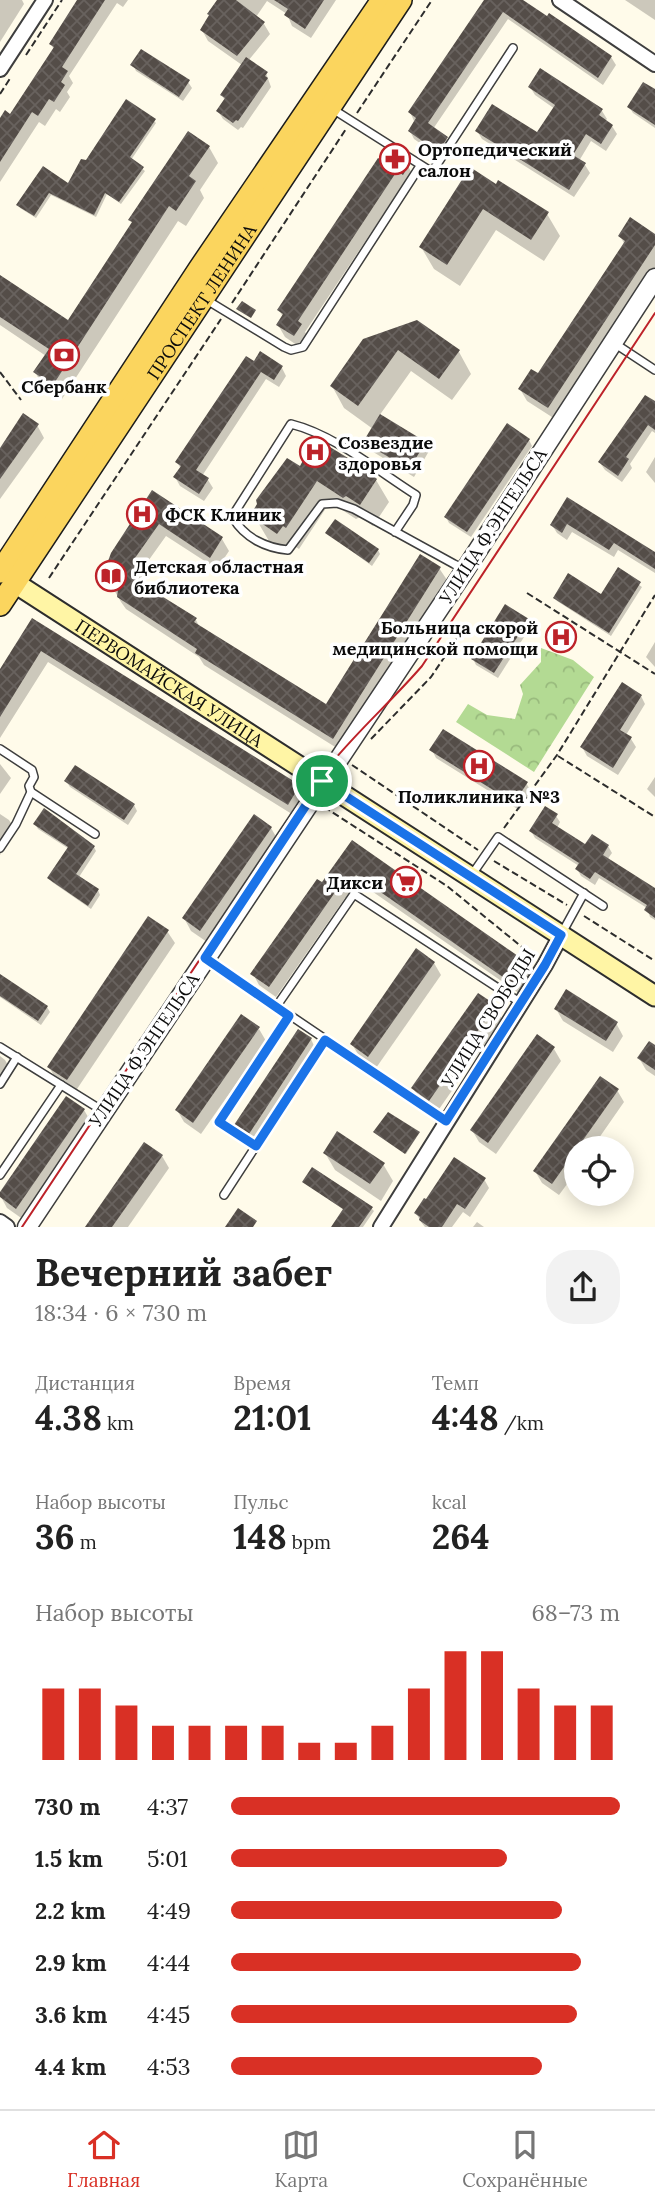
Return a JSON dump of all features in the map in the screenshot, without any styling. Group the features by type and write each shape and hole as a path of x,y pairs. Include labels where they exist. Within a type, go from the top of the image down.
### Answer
{"main road":[{"name":"ПРОСПЕКТ ЛЕНИНА","path":"0,605 5,576 199,269 382,0"},
{"name":"ПРОСПЕКТ ЛЕНИНА","path":"5,576 205,299 401,0"},
{"name":"ПЕРВОМАЙСКАЯ УЛИЦА","path":"5,576 655,996"}],"street":[{"path":"7,71 45,0"},
{"path":"560,0 655,64"},
{"name":"УЛИЦА Ф.ЭНГЕЛЬСА","path":"27,1227 465,570 655,278"},
{"name":"УЛИЦА СВОБОДЫ","path":"381,1227 561,935"},
{"path":"0,1222 7,1227"}],"lane":[{"path":"331,107 429,172 434,172 513,48"},
{"path":"205,299 284,347 297,350 303,347 420,166"},
{"path":"613,343 655,370"},
{"path":"396,532 414,505 416,495 329,439 308,428 291,424 233,519 245,533 258,542 273,549 288,550 322,504 337,503 354,509 465,570"},
{"path":"0,749 32,770 34,777 29,786 31,792 95,834"},
{"path":"0,848 16,824 31,792"},
{"path":"470,877 498,838 603,906"},
{"path":"561,935 584,893"},
{"path":"276,1007 354,894 521,1003"},
{"path":"205,958 446,1121"},
{"path":"256,1146 219,1122 289,1016"},
{"path":"224,1195 325,1040"},
{"path":"0,1047 103,1112"},
{"path":"0,1084 17,1057"},
{"path":"0,1175 61,1085"}],"path":[{"path":"21,63 62,0"},
{"path":"49,578 432,0"},
{"path":"0,94 7,71"},
{"path":"0,372 20,400"},
{"path":"527,593 655,674"},
{"path":"498,838 557,755 655,595"},
{"path":"367,743 431,677 464,628"},
{"path":"557,755 655,817"},
{"path":"351,765 485,855 655,961"}],"green space":[{"path":"541,648 573,660 594,677 534,772 456,722 468,704 487,715 515,719 523,694 520,685 541,662"}],"building":[{"path":"77,0 105,0 62,67 68,71 61,82 65,85 54,102 49,99 38,116 32,112 0,162 0,118 5,110 10,114 54,47 49,44"},
{"path":"217,0 236,0 265,22 237,56 200,30"},
{"path":"274,0 324,0 305,29 284,15 288,9"},
{"path":"484,0 523,0 547,16 549,13 612,56 598,78 503,12 428,123 448,137 438,152 408,131 416,118 408,112"},
{"path":"141,49 190,80 179,97 130,65"},
{"path":"246,57 268,72 265,76 268,78 238,121 233,123 216,111 225,98 220,95"},
{"path":"540,68 603,109 599,115 613,125 601,144 586,134 573,155 586,163 569,190 475,131 492,104 537,132 555,105 528,87"},
{"path":"643,82 655,89 655,125 627,107"},
{"path":"126,99 156,119 130,157 144,167 119,202 105,193 94,215 49,193 34,216 16,205 43,166 68,183 81,159 86,160"},
{"path":"188,131 210,146 189,176 196,181 176,211 169,206 53,385 33,372 49,349 0,317 0,275 68,320 132,222 128,220"},
{"path":"391,153 409,165 403,175 397,171 298,321 302,324 294,336 276,325 283,314 277,310 378,158 385,162"},
{"path":"470,167 496,184 498,180 549,212 531,240 483,209 447,265 419,247"},
{"path":"630,217 655,234 655,245 548,408 518,389 531,369 538,373 625,241 618,236"},
{"path":"242,301 256,310 251,318 236,309"},
{"path":"417,320 460,350 439,379 398,350 358,406 330,386 363,339"},
{"path":"260,351 283,366 274,380 261,372 196,470 209,478 199,494 173,477 181,466 175,462 246,356 254,361"},
{"path":"645,395 655,401 655,430 648,425 626,457 629,459 618,476 598,462"},
{"path":"23,413 39,424 0,479 0,448"},
{"path":"380,414 426,442 409,469 363,442"},
{"path":"507,423 530,439 467,532 444,517"},
{"path":"330,447 377,479 360,505 346,496 343,498 317,481 286,528 283,526 277,534 254,518 258,512 254,509 256,500 287,458 300,466 308,451"},
{"path":"152,490 223,537 210,558 159,524 135,558 139,582 197,618 194,622 326,704 420,554 441,567 333,739 195,653 197,649 117,597 118,589 112,590 108,561"},
{"path":"567,497 655,552 655,569 614,543 609,550 567,524 562,533 550,525"},
{"path":"335,519 379,549 369,563 325,533"},
{"path":"618,567 641,582 609,633 553,598 568,573 601,594"},
{"path":"505,604 529,619 494,673 471,659"},
{"path":"32,618 300,785 288,805 41,651 0,717 0,669"},
{"path":"622,682 642,695 620,730 632,737 613,768 580,747"},
{"name":"Поликлиника №3","path":"443,729 528,782 514,803 429,750"},
{"path":"75,765 135,804 124,820 64,781"},
{"path":"545,806 558,814 552,823 585,844 592,834 609,845 603,855 655,888 655,918 644,910 647,905 595,872 590,879 575,869 579,863 529,831"},
{"path":"44,808 95,846 76,874 99,889 88,906 47,878 68,847 33,824"},
{"path":"254,814 272,827 200,931 182,918"},
{"path":"352,840 528,963 513,984 356,875 344,893 338,888 269,987 250,974 317,879 322,882"},
{"path":"148,916 169,930 67,1080 47,1067"},
{"path":"416,948 435,962 368,1057 350,1044"},
{"path":"0,974 48,1006 38,1021 0,996"},
{"path":"566,989 618,1022 606,1041 554,1009"},
{"path":"478,993 496,1005 429,1101 411,1088"},
{"path":"241,1014 260,1027 193,1123 175,1110"},
{"path":"298,1029 312,1038 249,1134 234,1125"},
{"path":"537,1034 555,1047 488,1143 470,1130"},
{"path":"649,1041 655,1045 655,1070 637,1058"},
{"path":"600,1076 619,1089 586,1136 564,1136 564,1167 552,1184 533,1171"},
{"path":"66,1096 85,1109 16,1209 0,1197 0,1192"},
{"path":"388,1112 420,1132 405,1154 373,1132"},
{"path":"337,1131 385,1163 370,1184 323,1153"},
{"path":"144,1142 163,1155 112,1227 85,1227"},
{"path":"454,1157 486,1178 465,1209 457,1204 442,1227 429,1227 414,1213"},
{"path":"312,1167 373,1207 359,1227 331,1227 343,1209 302,1182"},
{"path":"238,1208 257,1221 253,1227 225,1227"}],"tram line":[{"path":"22,1227 325,771 422,666 655,313"}],"place":[{"name":"Ортопедический салон","path":"395,159"},
{"name":"Сбербанк","path":"64,355"},
{"name":"Созвездие здоровья","path":"315,452"},
{"name":"ФСК Клиник","path":"142,514"},
{"name":"Детская областная библиотека","path":"111,576"},
{"name":"Больница скорой медицинской помощи","path":"561,637"},
{"name":"Поликлиника №3","path":"479,766"},
{"name":"Дикси","path":"406,882"}],"route":[{"path":"322,781 561,935 545,965 446,1121 325,1040 256,1146 219,1122 289,1016 205,958 322,781"}]}
